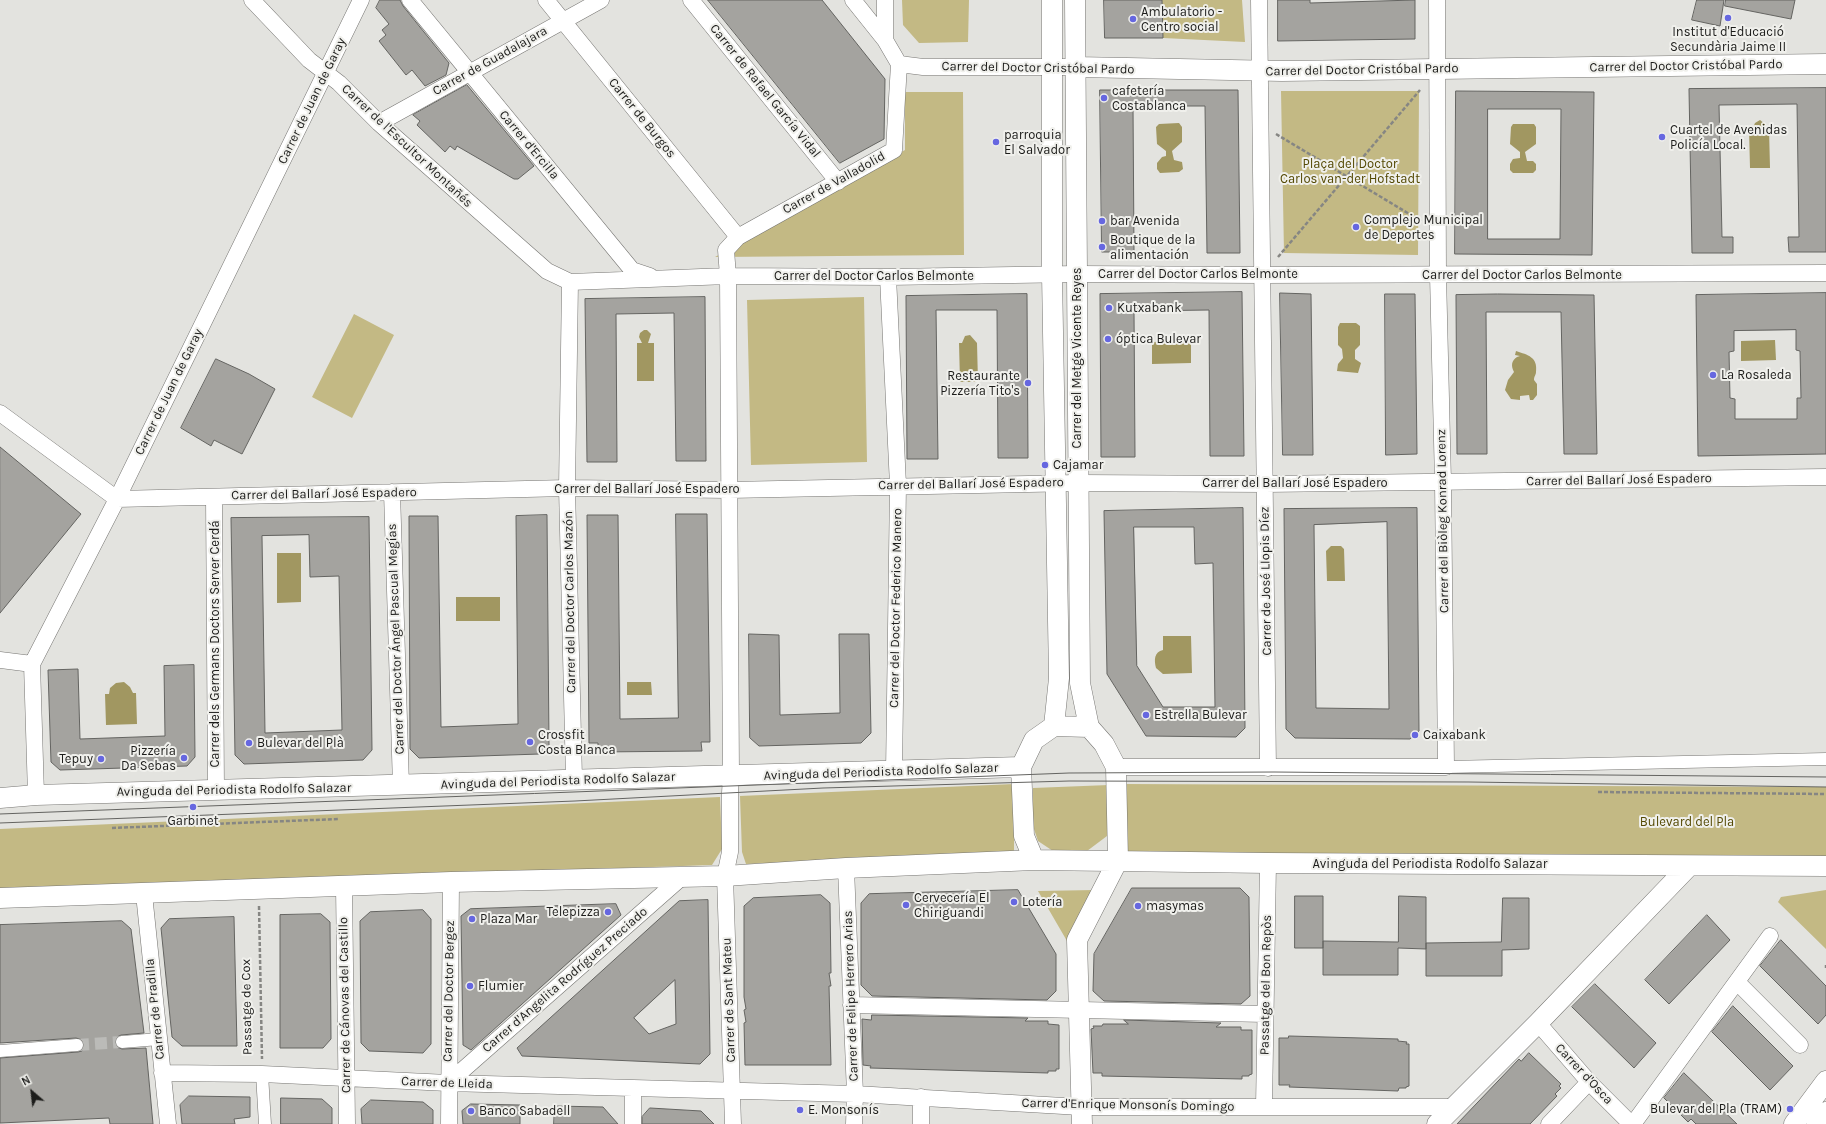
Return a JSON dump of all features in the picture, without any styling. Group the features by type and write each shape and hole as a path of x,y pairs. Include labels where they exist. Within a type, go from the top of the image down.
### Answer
{"street":[{"name":"Carrer de l'Escultor Montañés","path":"252,0 309,60 339,83 379,123 547,271 570,282"},
{"name":"Carrer de Juan de Garay","path":"36,795 32,664 117,499 361,0"},
{"name":"Carrer d'Ercilla","path":"410,0 632,270 656,278"},
{"name":"Carrer de Burgos","path":"546,0 738,237"},
{"name":"Carrer de Guadalajara","path":"379,123 601,0"},
{"name":"Carrer de Rafael García Vidal","path":"691,0 838,182"},
{"path":"853,0 885,40 899,64"},
{"path":"885,0 885,40"},
{"name":"Carrer del Metge Vicente Reyes","path":"1052,0 1052,274 1059,678 1054,726"},
{"name":"Carrer del Metge Vicente Reyes","path":"1075,0 1080,683 1089,727"},
{"path":"1259,0 1262,275"},
{"path":"1437,0 1438,275"},
{"name":"Carrer de Valladolid","path":"729,490 728,276 726,250 738,237 894,150 899,64"},
{"name":"Carrer del Doctor Cristóbal Pardo","path":"899,64 922,67 1076,67 1260,71 1826,64"},
{"name":"Carrer del Doctor Carlos Belmonte","path":"570,282 728,276 888,277 1052,274 1438,275 1826,273"},
{"name":"Carrer de José Llopis Díez","path":"1262,275 1268,768"},
{"name":"Carrer del Biòleg Konrad Lorenz","path":"1438,275 1443,482 1446,767"},
{"name":"Carrer del Doctor Federico Manero","path":"888,277 898,485 894,772"},
{"name":"Carrer del Doctor Carlos Mazón","path":"570,282 567,488 574,779"},
{"path":"0,413 117,499"},
{"name":"Carrer del Ballarí José Espadero","path":"117,499 567,488 729,490 898,485 1056,483 1265,484 1826,477"},
{"name":"Carrer de Sant Mateu","path":"729,490 731,776 730,852 725,876 733,1124"},
{"name":"Carrer del Doctor Ángel Pascual Megías","path":"392,492 401,786"},
{"name":"Carrer dels Germans Doctors Server Cerdá","path":"214,497 216,790"},
{"path":"0,660 32,664"},
{"path":"1034,860 1024,836 1021,767 1034,740 1054,726 1089,727 1104,744 1116,768 1118,860 1077,940 1081,1115"},
{"path":"1116,768 1446,767 1826,759"},
{"name":"Avinguda del Periodista Rodolfo Salazar","path":"0,798 36,795 401,786 574,779 894,772 1021,767"},
{"name":"Avinguda del Periodista Rodolfo Salazar","path":"0,898 451,882 725,876 846,868 1034,860 1268,863 1826,866"},
{"name":"Passatge del Bon Repòs","path":"1264,1107 1268,863"},
{"path":"1437,1124 1538,1023 1689,866"},
{"name":"Carrer de Felipe Herrero Arias","path":"846,868 855,1094 854,1124"},
{"name":"Carrer d'Angelita Rodríguez Preciado","path":"448,1084 682,877"},
{"name":"Carrer del Doctor Bergez","path":"449,1124 448,1084 451,882"},
{"name":"Carrer de Cánovas del Castillo","path":"344,886 347,1124"},
{"name":"Carrer de Pradilla","path":"144,894 168,1124"},
{"path":"1632,1124 1770,936"},
{"path":"1737,982 1800,1044"},
{"path":"851,1005 1265,1014"},
{"name":"Carrer d'Osca","path":"1538,1023 1589,1082 1632,1124"},
{"path":"122,1042 158,1039"},
{"path":"0,1051 76,1045"},
{"name":"Carrer de Lleida","path":"162,1073 262,1074 448,1084 733,1089"},
{"path":"262,1074 265,1124"},
{"path":"1794,1124 1826,1081"},
{"path":"1549,1124 1589,1082"},
{"path":"633,1088 633,1124"},
{"name":"Carrer d'Enrique Monsonís Domingo","path":"733,1089 921,1097 1081,1115 1264,1107 1452,1108"},
{"path":"921,1097 921,1124"},
{"path":"1817,1124 1826,1112"}],"path":[{"path":"1262,275 1438,69"},
{"path":"1274,133 1438,231"},
{"path":"1598,792 1826,794"},
{"path":"112,828 338,819"},
{"name":"Passatge de Cox","path":"258,890 262,1074"}],"green space":[{"path":"902,0 969,0 968,42 919,43 903,25"},
{"path":"1162,0 1242,0 1245,42 1163,38"},
{"name":"Plaça del Doctor Carlos van-der Hofstadt","path":"1281,91 1419,91 1418,255 1284,253"},
{"path":"905,92 963,92 964,255 715,257 905,150"},
{"path":"864,297 867,462 751,465 747,300"},
{"path":"354,314 394,335 352,418 312,397"},
{"path":"1014,784 1014,855 746,864 742,852 740,796"},
{"name":"Bulevard del Pla","path":"1122,784 1826,787 1826,858 1128,855"},
{"path":"1109,785 1111,827 1107,836 1087,851 1053,851 1038,841 1032,823 1033,788"},
{"path":"720,797 722,849 712,865 0,889 0,829"},
{"path":"1095,890 1067,941 1038,891"},
{"path":"1826,890 1826,949 1778,902 1781,897"}],"shaded area":[{"path":"1760,120 1765,124 1766,128 1769,128 1770,168 1750,168 1749,128 1753,128 1755,123"},
{"path":"1179,123 1182,127 1182,142 1172,151 1174,160 1182,162 1183,169 1179,172 1160,173 1157,169 1157,163 1162,157 1166,156 1166,151 1157,144 1156,127 1159,124"},
{"path":"1513,124 1534,124 1536,127 1536,144 1525,152 1527,161 1533,161 1536,164 1536,170 1533,173 1513,173 1510,170 1510,164 1513,159 1520,158 1520,152 1510,144 1511,127"},
{"path":"1340,323 1356,323 1360,326 1360,345 1355,350 1355,359 1361,363 1358,373 1337,371 1338,364 1343,358 1342,349 1338,345 1338,327"},
{"path":"647,330 651,334 648,343 654,343 654,381 637,381 637,343 642,343 639,337 640,333"},
{"path":"970,335 977,343 978,382 960,382 959,343 962,343 965,336"},
{"path":"1775,340 1776,360 1741,361 1741,341"},
{"path":"1191,341 1191,363 1152,364 1152,342"},
{"path":"1516,351 1528,355 1534,360 1536,372 1534,380 1537,384 1537,395 1533,400 1530,400 1529,395 1520,396 1520,400 1511,399 1505,390 1508,380 1514,372 1512,366 1513,362 1520,356 1515,355"},
{"path":"1331,546 1341,546 1344,549 1345,581 1327,581 1326,551"},
{"path":"277,553 301,553 301,602 277,603"},
{"path":"456,597 500,597 500,621 456,621"},
{"path":"1163,636 1191,636 1192,673 1163,674 1156,668 1155,657 1156,654 1163,650"},
{"path":"124,682 130,687 133,693 136,693 137,724 106,725 105,694 109,694 110,688 116,683"},
{"path":"627,682 651,682 652,695 627,695"}],"building":[{"path":"380,0 400,0 403,6 449,63 446,75 425,86 412,70 406,75 379,41 386,35 382,30 389,24 376,8"},
{"path":"708,0 822,0 885,79 884,139 840,163"},
{"name":"Ambulatorio - Centro social","path":"1104,0 1162,0 1163,38 1105,38"},
{"path":"1278,0 1310,0 1310,3 1415,0 1415,39 1278,41"},
{"path":"1697,0 1724,0 1720,26 1692,20"},
{"path":"1726,0 1795,0 1791,19 1725,6"},
{"path":"467,85 534,166 518,179 514,179 457,146 455,150 450,146 445,152 417,125 420,121 413,115"},
{"path":"1826,88 1826,252 1789,252 1788,237 1799,237 1797,104 1719,105 1722,237 1733,237 1733,253 1692,253 1689,89"},
{"path":"1100,90 1238,90 1240,253 1207,253 1205,106 1133,106 1134,252 1102,252"},
{"path":"1456,91 1594,92 1592,255 1455,254","holes":["1488,109 1561,109 1560,239 1488,239"]},
{"path":"1242,292 1244,456 1210,456 1209,310 1134,311 1135,457 1101,457 1100,294"},
{"path":"1280,293 1311,294 1313,455 1283,455"},
{"name":"La Rosaleda","path":"1826,293 1826,454 1698,456 1696,295","holes":["1796,330 1796,350 1800,351 1801,398 1797,398 1797,419 1735,419 1735,399 1730,398 1729,352 1734,351 1734,331"]},
{"path":"1027,294 1028,458 998,458 997,310 936,310 938,459 907,459 906,296"},
{"path":"1385,294 1415,294 1417,454 1386,455"},
{"path":"1456,295 1594,295 1597,454 1564,454 1561,312 1486,312 1487,454 1457,454"},
{"path":"705,297 706,461 676,461 674,313 616,314 617,462 587,462 585,299"},
{"path":"216,359 249,374 275,389 242,454 214,440 211,446 181,428"},
{"path":"0,447 81,514 0,613"},
{"path":"1243,508 1245,728 1236,737 1146,736 1107,674 1104,511","holes":["1134,527 1194,527 1195,564 1213,563 1215,707 1163,707 1137,666"]},
{"path":"1417,508 1419,731 1410,739 1295,738 1286,729 1284,509","holes":["1387,522 1389,709 1316,708 1314,525"]},
{"path":"676,514 707,514 710,742 701,742 702,751 598,752 598,743 589,743 587,515 618,515 620,719 678,718"},
{"path":"547,515 549,745 540,754 419,758 410,749 409,516 438,516 441,727 518,724 516,516"},
{"path":"369,517 372,750 363,760 244,764 235,755 231,518","holes":["309,535 310,577 339,576 342,730 265,733 262,536"]},
{"path":"749,634 779,635 780,715 840,713 839,634 869,634 871,733 861,743 759,746 750,738"},
{"path":"194,665 195,757 187,766 60,770 51,762 48,670 78,669 80,739 165,736 164,666"},
{"path":"1132,888 1240,888 1249,897 1250,996 1241,1004 1104,1001 1093,991 1094,954"},
{"path":"1018,890 1056,954 1056,991 1047,1000 872,996 861,985 861,903 869,894"},
{"path":"821,895 830,903 831,973 829,973 831,986 829,986 831,1065 745,1065 744,1023 746,1022 744,1010 746,1009 744,997 744,906 753,898"},
{"path":"1295,896 1323,896 1323,948 1295,948"},
{"path":"1399,896 1426,897 1426,949 1398,948 1398,975 1323,975 1323,941 1398,942"},
{"path":"1503,898 1529,898 1529,949 1502,950 1502,976 1426,976 1426,943 1501,942"},
{"path":"708,900 710,1054 700,1064 522,1056 517,1048 679,901","holes":["675,980 676,1024 649,1034 634,1018"]},
{"path":"616,904 621,915 471,1050 463,1045 461,916 470,909"},
{"path":"423,910 431,919 431,1044 423,1053 369,1051 361,1043 360,921 370,912"},
{"path":"321,914 330,922 331,1039 323,1048 280,1048 280,915"},
{"path":"1707,915 1730,940 1669,1004 1645,980"},
{"path":"234,917 237,1046 182,1046 172,1037 161,928 169,919"},
{"path":"122,921 131,929 144,1033 121,1035 115,1038 115,1043 116,1047 122,1049 146,1048 153,1124 110,1124 109,1118 0,1123 0,1058 78,1052 82,1051 84,1045 83,1040 76,1038 0,1043 0,925"},
{"path":"1781,940 1826,986 1826,1015 1818,1024 1760,966"},
{"path":"1595,984 1656,1043 1634,1068 1572,1007"},
{"path":"1733,1006 1793,1066 1770,1090 1712,1032"},
{"path":"872,1015 1028,1018 1025,1021 1048,1021 1048,1024 1059,1025 1059,1069 1056,1069 1056,1071 1048,1071 1048,1073 870,1068 871,1066 863,1065 862,1019 871,1020"},
{"path":"1124,1020 1221,1023 1216,1027 1241,1027 1241,1030 1252,1030 1252,1074 1249,1076 1242,1076 1242,1079 1102,1076 1102,1073 1093,1073 1091,1029 1094,1028 1093,1026 1102,1026 1103,1024 1128,1024"},
{"path":"1289,1036 1398,1039 1398,1041 1407,1042 1406,1044 1409,1044 1409,1086 1406,1088 1399,1088 1398,1091 1289,1087 1290,1085 1279,1085 1279,1038 1288,1038"},
{"path":"1529,1053 1561,1084 1559,1086 1561,1088 1555,1094 1557,1096 1530,1124 1457,1124 1519,1059 1521,1061"},
{"path":"1684,1073 1737,1124 1696,1124 1691,1119 1688,1122 1664,1098"},
{"path":"189,1096 250,1097 250,1117 234,1119 235,1124 182,1124 180,1105"},
{"path":"281,1098 322,1099 332,1108 332,1124 281,1124"},
{"path":"371,1100 423,1102 433,1110 433,1124 362,1124 361,1109"},
{"path":"471,1104 520,1105 520,1124 463,1124 462,1111"},
{"path":"555,1106 603,1107 618,1124 554,1124"},
{"path":"650,1108 701,1111 714,1124 642,1124 642,1117"}],"tunnel":[{"path":"77,1045 122,1042"}],"tram line":[{"path":"0,814 1069,773 1274,772 1826,777"},
{"path":"0,823 575,801 823,788 1069,781 1469,782 1826,787"}],"place":[{"name":"Institut d'Educació Secundària Jaime II","path":"1728,18"},
{"name":"Ambulatorio - Centro social","path":"1133,19"},
{"name":"cafetería Costablanca","path":"1104,98"},
{"name":"Cuartel de Avenidas Policía Local.","path":"1662,137"},
{"name":"parroquia El Salvador","path":"996,142"},
{"name":"bar Avenida","path":"1102,221"},
{"name":"Complejo Municipal de Deportes","path":"1356,227"},
{"name":"Boutique de la alimentación","path":"1102,247"},
{"name":"Kutxabank","path":"1109,308"},
{"name":"óptica Bulevar","path":"1108,339"},
{"name":"La Rosaleda","path":"1713,375"},
{"name":"Restaurante Pizzería Tito's","path":"1028,383"},
{"name":"Cajamar","path":"1045,465"},
{"name":"Estrella Bulevar","path":"1146,715"},
{"name":"Caixabank","path":"1415,735"},
{"name":"Crossfit Costa Blanca","path":"530,742"},
{"name":"Bulevar del Plà","path":"249,743"},
{"name":"Pizzería Da Sebas","path":"184,758"},
{"name":"Tepuy","path":"101,759"},
{"name":"Garbinet","path":"193,807"},
{"name":"Lotería","path":"1014,902"},
{"name":"Cervecería El Chiriguandi","path":"906,905"},
{"name":"masymas","path":"1138,906"},
{"name":"Telepizza","path":"608,912"},
{"name":"Plaza Mar","path":"472,919"},
{"name":"Flumier","path":"470,986"},
{"name":"Bulevar del Pla (TRAM)","path":"1790,1109"},
{"name":"E. Monsonís","path":"800,1110"},
{"name":"Banco Sabadell","path":"471,1111"}]}
